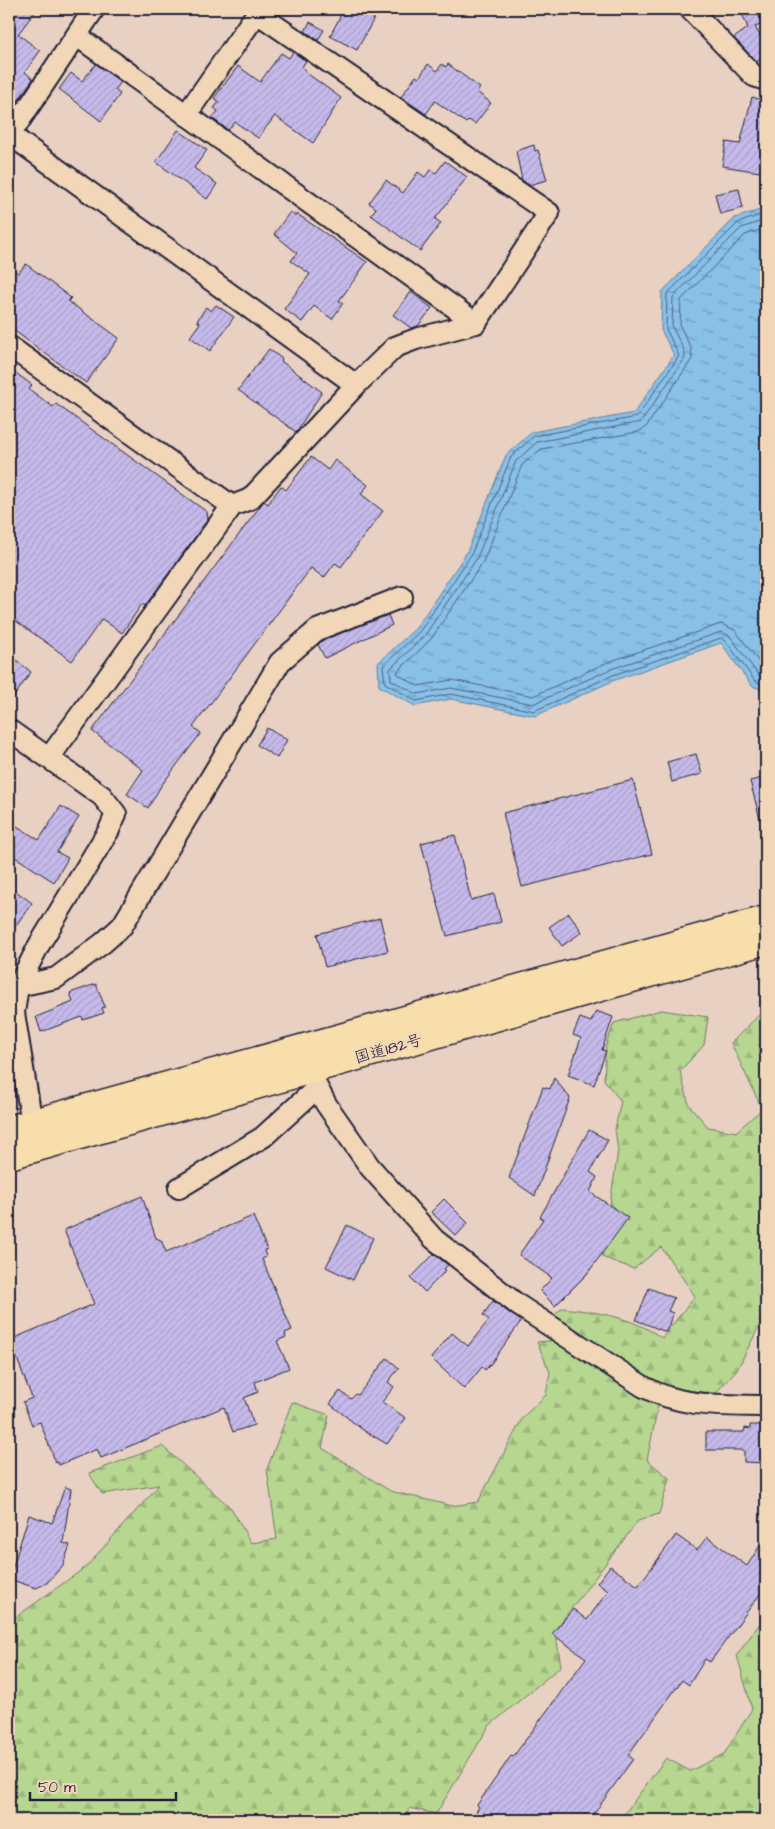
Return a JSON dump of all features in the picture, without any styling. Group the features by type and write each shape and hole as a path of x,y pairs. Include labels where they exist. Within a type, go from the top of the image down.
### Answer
{"highway":[{"name":"国道182号","path":"309,1069 766,920"},
{"name":"国道182号","path":"9,1155 26,1134 309,1069 766,940"}],"street":[{"path":"94,9 10,134 356,385"},
{"path":"690,9 754,76 766,80"},
{"path":"49,758 232,506 250,499 356,385 395,347 416,338 476,323 549,213 257,13 186,115"},
{"path":"77,36 476,323"},
{"path":"9,346 232,506"},
{"path":"18,986 56,978 103,943 122,926 280,662 317,630 402,597"},
{"path":"9,730 102,796 116,814 109,830 39,945 18,986 14,1013 26,1134"},
{"path":"178,1188 263,1137 309,1069 370,1167 434,1239 518,1305 664,1398 693,1404 766,1406"}],"green space":[{"path":"766,984 766,1312 738,1368 715,1394 666,1387 550,1319 562,1308 588,1311 627,1320 662,1338 695,1296 661,1247 634,1269 602,1257 618,1151 615,1129 621,1101 604,1080 606,1045 614,1023 661,1010 708,1017 704,1045 680,1071 689,1105 708,1127 736,1132 762,1109 731,1043 764,1010 764,986"},
{"path":"560,1340 659,1401 647,1460 669,1478 659,1514 638,1521 555,1630 561,1666 489,1726 436,1814 410,1808 402,1820 9,1820 9,1622 86,1567 159,1485 102,1494 89,1473 162,1446 231,1508 251,1543 277,1539 267,1469 292,1402 329,1415 322,1448 390,1491 452,1506 478,1502 523,1417 546,1395 550,1372 537,1342"},
{"path":"766,1615 766,1820 620,1820 666,1758 690,1771 724,1754 752,1709 737,1655"}],"water":[{"path":"766,208 766,691 752,686 721,643 615,680 535,716 451,699 415,706 379,686 378,663 416,628 467,552 506,455 532,432 634,413 674,355 661,330 662,292 735,218"}],"building":[{"path":"9,9 37,9 18,34 40,51 25,72 33,79 9,113"},
{"path":"344,9 379,9 357,50 330,36"},
{"path":"740,9 766,9 766,23 755,27 766,46 766,56 757,62 734,38 748,28"},
{"path":"310,22 324,30 318,40 305,31"},
{"path":"293,52 306,61 302,67 308,74 341,98 313,143 275,116 258,138 235,122 228,130 212,118 218,111 214,108 219,102 214,98 238,66 260,82 281,53 289,58"},
{"path":"96,64 121,82 115,90 120,94 101,121 59,89 71,73 82,81"},
{"path":"428,64 437,71 442,64 446,67 448,64 480,88 477,92 491,103 475,124 469,120 466,123 435,101 426,114 401,97 416,76 419,78"},
{"path":"752,97 766,101 766,173 722,166 726,142 740,144"},
{"path":"178,130 207,150 194,168 217,184 207,199 156,162"},
{"path":"534,145 535,151 538,150 547,180 529,185 522,180 516,151"},
{"path":"445,161 467,177 435,219 441,223 420,251 371,215 376,208 369,203 386,180 403,193 418,172 425,177 430,170 436,173"},
{"path":"739,189 743,208 720,214 715,194"},
{"path":"290,212 296,216 297,214 367,262 339,301 343,303 332,319 314,306 302,322 284,309 310,274 291,261 297,253 274,234"},
{"path":"26,264 71,298 68,301 119,338 86,383 9,327 9,266 18,273"},
{"path":"411,292 432,308 418,326 411,328 393,315"},
{"path":"216,305 234,317 210,351 190,337 200,323 197,321 206,307 211,311"},
{"path":"269,349 282,359 281,361 322,392 296,432 238,390"},
{"path":"9,368 32,385 29,389 53,407 56,404 207,512 208,519 145,606 142,604 122,633 102,619 72,661 9,616"},
{"path":"311,457 328,470 335,460 368,485 361,494 383,511 341,567 335,563 324,578 311,568 193,727 201,733 161,786 148,808 127,794 143,770 92,731 264,501 268,504 281,486 286,490"},
{"path":"388,615 392,625 325,658 318,645 323,640"},
{"path":"9,654 31,672 9,704"},
{"path":"267,728 287,740 277,758 257,745"},
{"path":"696,754 702,774 672,782 667,762"},
{"path":"766,777 766,823 761,823 750,781"},
{"path":"633,780 652,854 522,887 503,813"},
{"path":"61,806 79,817 57,852 68,858 54,882 9,853 9,821 39,840"},
{"path":"455,835 471,900 494,894 501,922 447,936 421,843"},
{"path":"9,886 32,903 9,935"},
{"path":"569,913 582,932 562,946 549,927"},
{"path":"380,918 388,951 325,967 317,934"},
{"path":"96,984 105,1007 102,1008 104,1013 83,1020 82,1017 41,1032 36,1017 73,1002 70,993"},
{"path":"596,1011 613,1017 602,1050 606,1051 594,1085 568,1075 581,1038 573,1035 580,1018 591,1022"},
{"path":"554,1078 570,1098 535,1196 509,1178 543,1087 550,1089"},
{"path":"589,1130 608,1140 590,1172 597,1177 590,1192 628,1218 587,1274 555,1306 540,1291 552,1278 519,1255 543,1219 540,1217"},
{"path":"142,1196 156,1238 161,1240 166,1252 253,1216 267,1249 264,1250 266,1257 262,1259 292,1330 285,1333 286,1337 277,1341 289,1368 255,1382 258,1392 244,1398 254,1425 233,1432 224,1407 101,1458 97,1449 59,1465 58,1462 56,1463 40,1422 32,1425 23,1402 32,1398 10,1340 94,1304 64,1230"},
{"path":"444,1199 468,1223 456,1236 431,1212"},
{"path":"347,1225 373,1238 353,1280 326,1267"},
{"path":"434,1254 448,1265 444,1269 446,1270 425,1292 411,1278"},
{"path":"649,1288 674,1298 668,1311 673,1313 666,1332 636,1320"},
{"path":"493,1301 521,1321 490,1365 485,1370 482,1367 464,1389 431,1358 452,1333 468,1346 489,1320 483,1315"},
{"path":"387,1358 399,1368 388,1382 394,1387 382,1402 406,1418 387,1444 363,1430 330,1404 340,1391 351,1399 356,1394 358,1395"},
{"path":"750,1425 766,1425 766,1463 744,1462 744,1450 706,1450 706,1432 744,1432 745,1428 750,1429"},
{"path":"65,1487 71,1489 63,1543 70,1545 63,1565 47,1583 36,1588 9,1579 29,1515 52,1523"},
{"path":"676,1535 697,1550 707,1537 747,1566 766,1536 766,1586 710,1662 705,1659 689,1685 682,1680 628,1755 633,1759 590,1819 584,1814 580,1820 471,1820 479,1807 477,1805 511,1756 513,1757 586,1658 552,1634 573,1609 587,1620 608,1591 597,1583 610,1566 638,1586"}]}
